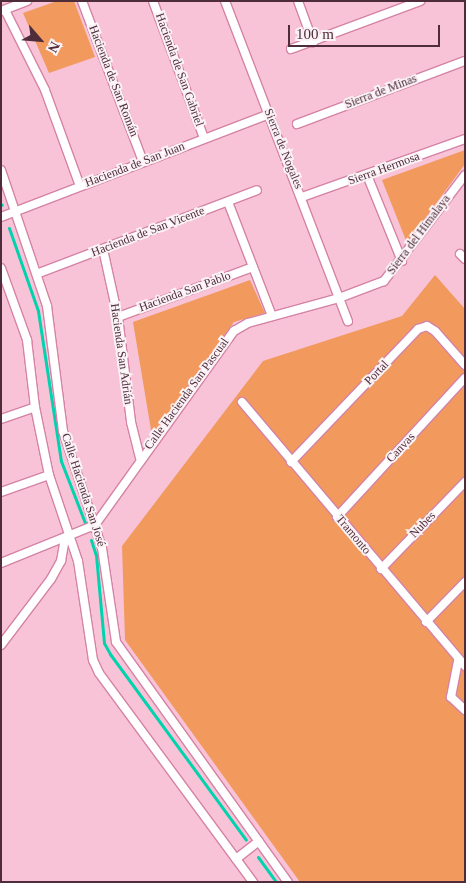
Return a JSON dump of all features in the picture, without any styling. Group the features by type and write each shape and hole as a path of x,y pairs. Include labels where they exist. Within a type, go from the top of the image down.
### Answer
{"street":[{"path":"27,1 3,11 45,90 80,186"},
{"name":"Hacienda de San Román","path":"82,1 143,162"},
{"name":"Hacienda de San Gabriel","path":"153,1 204,138"},
{"name":"Sierra de Nogales","path":"225,1 302,197 348,321"},
{"path":"298,1 313,42"},
{"path":"291,50 420,1"},
{"name":"Sierra de Minas","path":"297,124 465,61"},
{"name":"Hacienda de San Juan","path":"1,217 269,114"},
{"name":"Sierra Hermosa","path":"302,197 465,139"},
{"name":"Calle Hacienda San José","path":"1,170 39,274 51,329 65,439 102,548 116,642 288,882"},
{"path":"368,175 402,261"},
{"name":"Sierra del Himalaya","path":"339,298 384,280 402,261 465,175"},
{"name":"Hacienda de San Vicente","path":"39,274 257,190"},
{"path":"228,202 272,316"},
{"name":"Hacienda San Adrián","path":"103,249 118,317 131,422 140,458"},
{"name":"Hacienda San Pablo","path":"118,317 253,267"},
{"name":"Calle Hacienda San José","path":"1,268 27,340 35,407 49,474 68,538 81,572 88,638 99,673 253,882"},
{"name":"Calle Hacienda San Pascual","path":"95,525 140,458 228,337 241,326 339,298"},
{"name":"Portal","path":"291,462 418,329 427,326 435,331 465,365"},
{"name":"Canvas","path":"337,517 465,378"},
{"name":"Tramonto","path":"242,402 461,663"},
{"path":"1,419 35,407"},
{"path":"1,492 49,474"},
{"name":"Nubes","path":"381,569 465,482"},
{"path":"1,563 68,538 95,525"},
{"path":"1,645 51,579 61,561 68,538"},
{"path":"426,622 465,582"},
{"path":"461,663 451,696 465,710"},
{"path":"236,859 259,842"}],"shaded area":[{"path":"57,1 74,1 95,57 49,73 23,13"},
{"path":"465,150 465,164 407,243 382,180"},
{"path":"435,275 465,309 465,882 300,882 125,640 122,546 263,361 402,316"},
{"path":"250,280 265,313 234,322 152,436 133,322"}],"waterway":[{"path":"9,228 38,311 61,461 85,523"},
{"path":"91,540 96,555 104,643 110,654 246,840"},
{"path":"258,857 276,882"}]}
